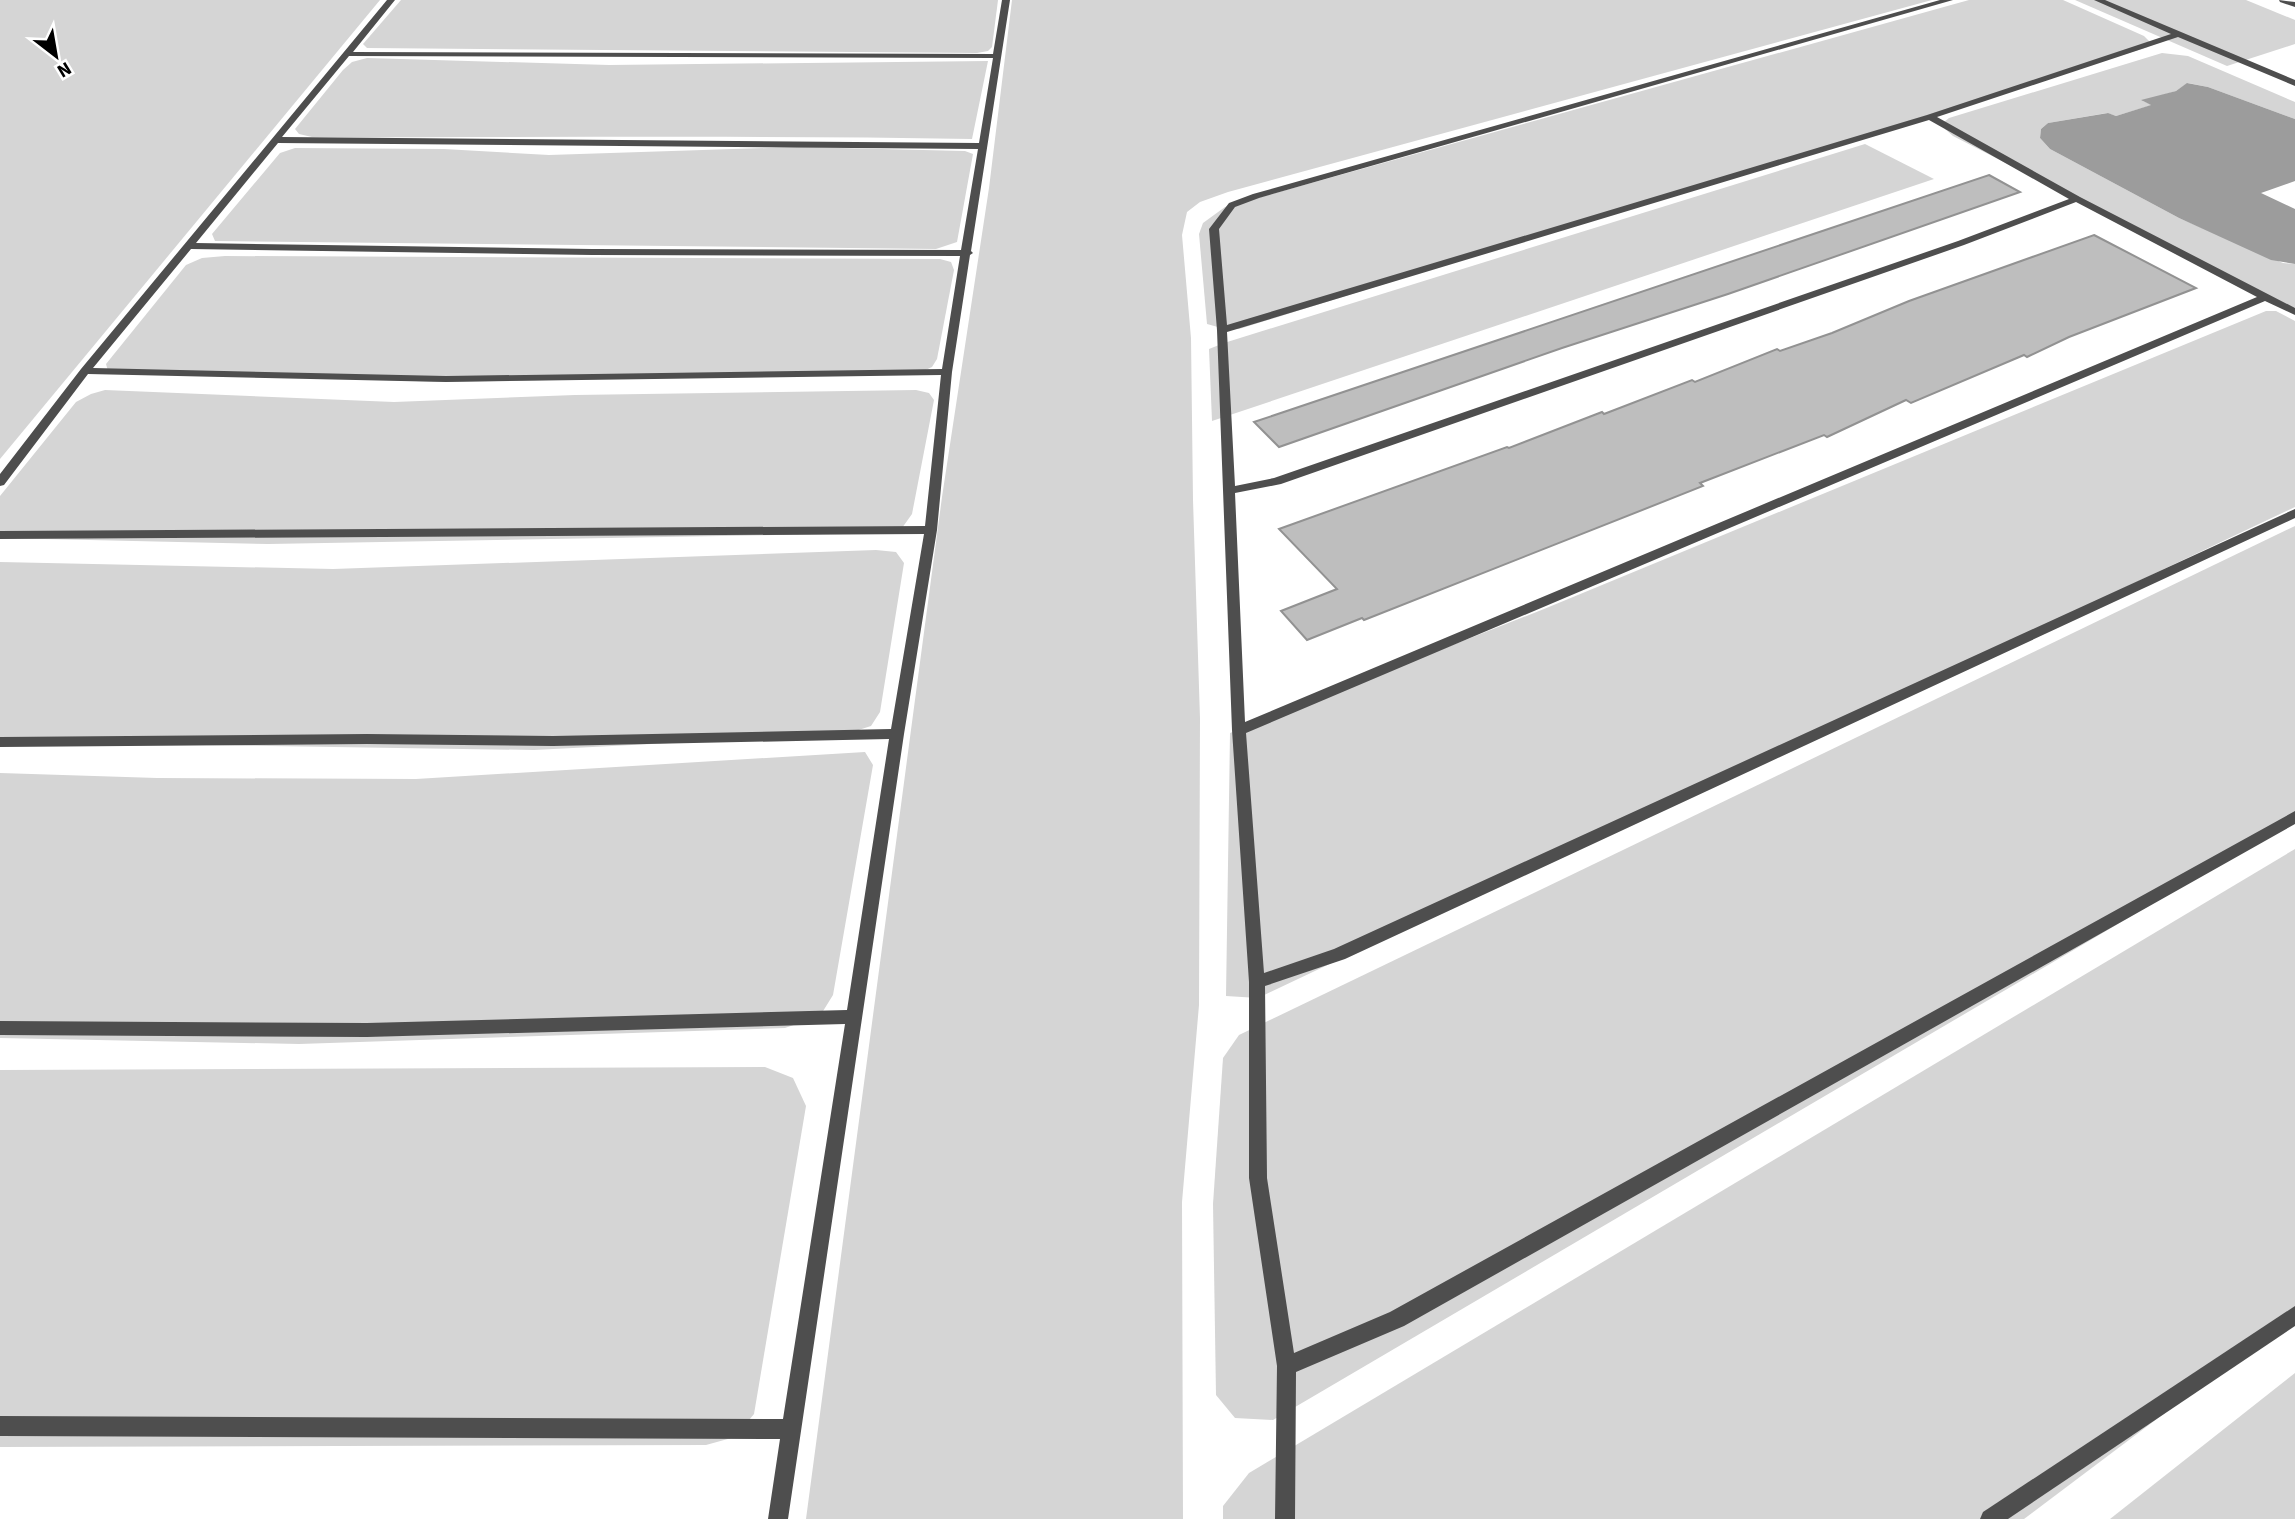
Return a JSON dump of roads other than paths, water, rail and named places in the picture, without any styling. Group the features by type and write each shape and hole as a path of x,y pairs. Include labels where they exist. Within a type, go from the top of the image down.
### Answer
{"street":[{"path":"0,482 85,371 391,0"},
{"path":"778,1519 897,734 931,530 947,372 968,253 1006,0"},
{"path":"1285,1519 1287,1366 1258,1178 1257,982 1239,730 1222,330 1214,229 1232,205 1950,0"},
{"path":"2098,0 2295,83"},
{"path":"2283,0 2295,5"},
{"path":"1222,330 1930,117 2178,34"},
{"path":"346,54 998,56"},
{"path":"1930,117 2077,199 2295,312"},
{"path":"276,140 984,146"},
{"path":"1229,491 1277,481 1961,243 2077,199"},
{"path":"190,246 592,252 968,253"},
{"path":"1239,730 2265,297"},
{"path":"85,371 446,379 947,372"},
{"path":"1257,982 1339,954 2295,513"},
{"path":"0,535 931,530"},
{"path":"0,742 354,739 553,741 897,734"},
{"path":"1287,1366 1397,1319 2295,817"},
{"path":"0,1028 367,1030 855,1017"},
{"path":"1990,1519 2295,1315"},
{"path":"0,1426 793,1429"}]}
